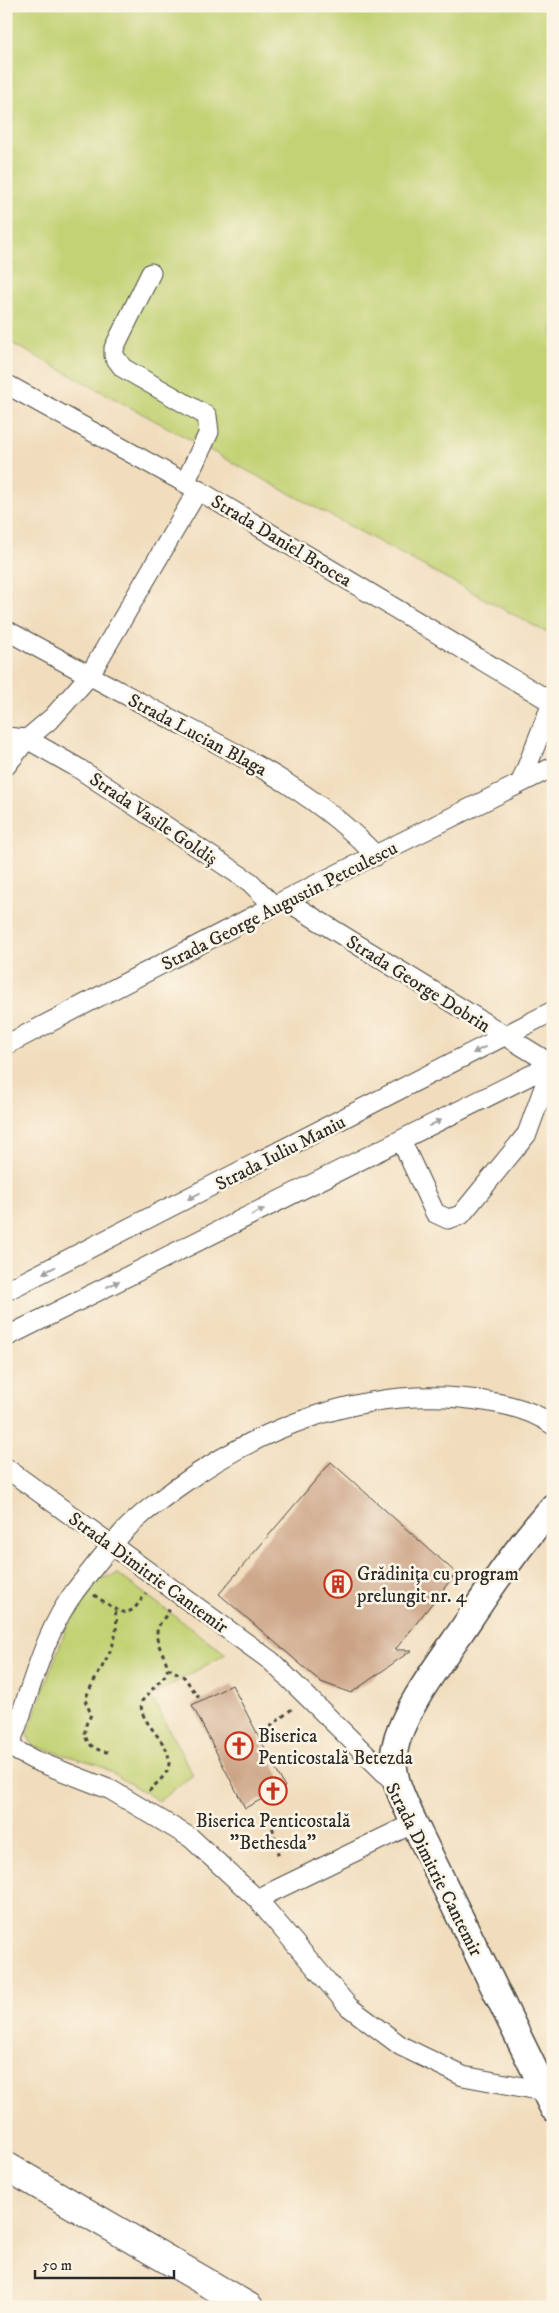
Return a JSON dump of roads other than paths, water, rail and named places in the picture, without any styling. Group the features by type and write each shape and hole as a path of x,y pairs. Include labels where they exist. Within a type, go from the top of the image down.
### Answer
{"main road":[{"path":"6,2166 249,2307"}],"street":[{"path":"6,766 27,739 54,717 89,676 191,486 209,432 207,416 123,368 114,356 114,348 151,273"},
{"name":"Strada Daniel Brocea","path":"6,384 191,486 553,703"},
{"name":"Strada Lucian Blaga","path":"6,630 255,763 326,809 357,836 376,856"},
{"path":"520,782 553,703"},
{"name":"Strada Vasile Goldiș","path":"6,738 27,739 78,768 280,903"},
{"name":"Strada George Augustin Petculescu","path":"6,1045 280,903 553,766"},
{"name":"Strada George Dobrin","path":"280,903 552,1065"},
{"name":"Strada Iuliu Maniu","path":"6,1291 553,1011"},
{"path":"401,1140 435,1213 448,1218 461,1215 527,1134 552,1065"},
{"path":"6,1337 552,1065"},
{"path":"548,2099 463,2076 401,2046 349,2007 257,1899 183,1833 111,1790 34,1760 8,1746 53,1627 74,1592 112,1546 148,1509 237,1448 267,1434 324,1413 384,1399 437,1396 489,1401 541,1416 553,1425"},
{"name":"Strada Dimitrie Cantemir","path":"6,1468 271,1661 396,1784 548,2099"},
{"path":"396,1784 394,1754 405,1720 428,1680 524,1539 553,1508"},
{"path":"257,1899 414,1823"}],"place":[{"name":"Grădinița cu program prelungit nr. 4","path":"338,1584"},
{"name":"Biserica Penticostală Betezda","path":"239,1746"},
{"name":"Biserica Penticostală \"Bethesda\"","path":"273,1791"}]}
